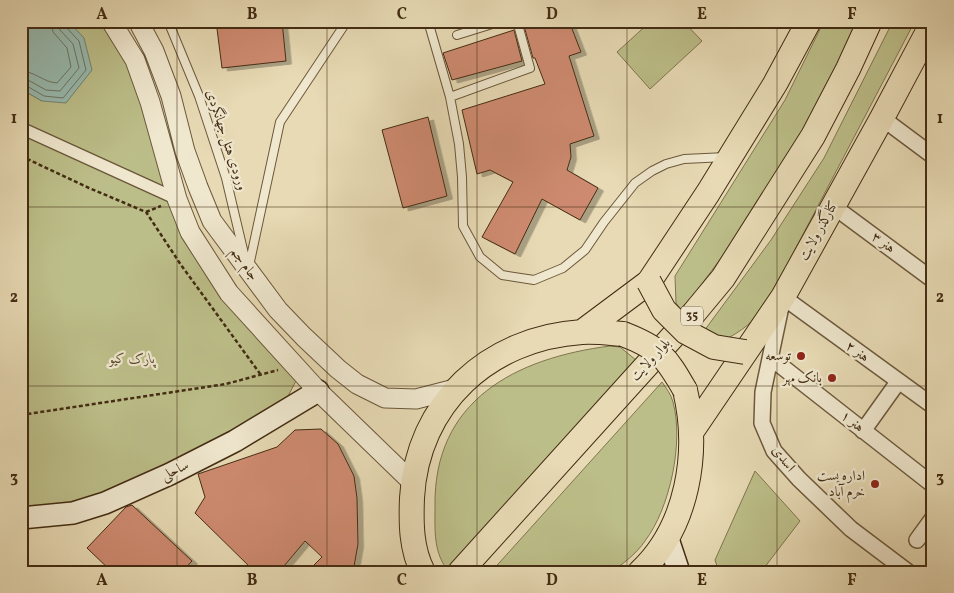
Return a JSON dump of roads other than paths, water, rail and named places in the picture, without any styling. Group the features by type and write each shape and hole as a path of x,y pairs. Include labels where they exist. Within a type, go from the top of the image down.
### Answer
{"main road":[{"path":"582,332 649,282 731,156 775,84 809,21"},
{"name":"بلوار ولایت","path":"460,572 694,313 723,278 813,136 848,69 870,21"},
{"name":"بلوار ولایت","path":"476,572 728,290 804,178 836,120 885,21"},
{"name":"کنارگذر ولایت","path":"692,431 783,297 931,31"},
{"path":"649,282 664,310 686,332 714,347 745,352"},
{"path":"417,562 412,518 413,483 421,448 436,417 455,389 481,367 510,349 544,338 582,332 623,334 643,342 662,354 685,390 692,431 690,470 682,505 659,551 640,572"},
{"name":"ساحلی","path":"21,518 73,513 105,503 170,474 235,441 318,391"},
{"path":"667,536 679,572"}],"street":[{"name":"جام جم","path":"111,21 135,60 150,102 177,199 190,232 229,293 318,391 413,483"},
{"name":"جام جم","path":"138,21 154,51 171,96 185,151 212,220 278,310 338,369 358,384 384,398 416,399 455,389"},
{"path":"882,118 933,156"},
{"path":"21,128 177,199"},
{"name":"هنر ۳","path":"833,206 933,280"},
{"name":"اسدی","path":"783,297 763,392 762,423 774,451 799,479 851,530 908,572"},
{"name":"هنر ۲","path":"783,297 933,406"},
{"name":"هنر ۱","path":"771,358 933,485"},
{"path":"318,391 338,369"},
{"path":"863,430 898,382"},
{"path":"917,540 933,518"}],"lane":[{"name":"ورودی هتل جهانگردی","path":"168,21 199,96 226,178 248,271"},
{"path":"248,271 280,122 347,21"},
{"path":"428,21 450,97 459,144 463,226 480,257 502,275 534,280 563,268 585,250 604,222 635,184 652,170 684,159 731,156"},
{"path":"457,35 502,21"},
{"path":"450,97 530,68 517,21"}],"water":[{"path":"21,21 68,21 84,38 92,70 66,103 42,101 21,89"}],"place":[{"name":"توسعه","path":"801,356"},
{"name":"بانک مهر","path":"832,378"},
{"name":"اداره پست خرم آباد","path":"875,484"}],"park label":[{"name":"پارک کیو","path":"132,359"}]}
